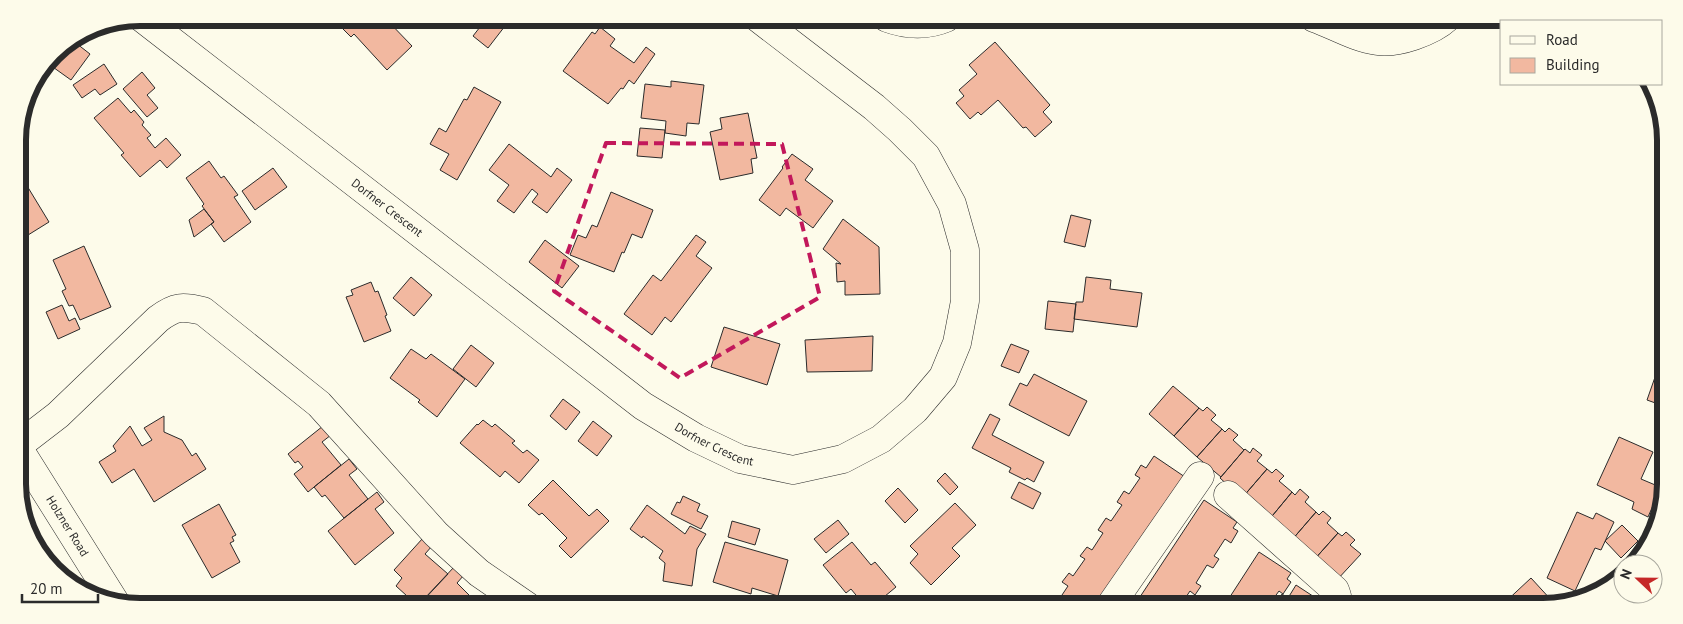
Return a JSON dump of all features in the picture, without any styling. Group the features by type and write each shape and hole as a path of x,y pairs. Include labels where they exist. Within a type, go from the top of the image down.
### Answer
{"street":[{"name":"Dorfner Crescent","path":"152,26 643,406 696,438 740,459 793,470 843,460 881,439 915,410 943,377 957,343 964,301 965,250 952,204 926,156 874,107 768,26"},
{"path":"1334,26 1378,41 1420,34 1434,26"},
{"path":"26,442 170,310 186,307 202,311 319,404 436,534 479,573 515,598"},
{"name":"Holzner Road","path":"26,457 110,594"},
{"path":"1116,598 1200,476"},
{"path":"1228,495 1335,590 1337,598"}],"highlighted area":[{"path":"606,143 782,144 820,297 680,378 554,291"}],"building":[{"path":"393,26 412,46 387,70 354,34 351,37 341,27"},
{"path":"481,26 505,26 488,48 473,36"},
{"path":"600,27 615,39 610,46 634,63 646,47 655,54 634,84 629,80 608,104 563,71 592,32 595,34"},
{"path":"995,42 1050,105 1043,112 1052,122 1035,137 1026,127 1023,128 998,100 981,115 978,112 970,119 956,103 964,96 959,90 977,74 969,65"},
{"path":"78,45 90,54 71,80 53,67"},
{"path":"104,64 117,84 100,95 95,89 82,98 73,85"},
{"path":"142,72 155,88 147,95 158,108 147,117 123,89"},
{"path":"671,81 704,85 699,124 687,123 686,136 665,133 666,121 641,118 645,84 671,87"},
{"path":"474,87 501,102 457,180 440,170 449,154 430,144 439,128 446,132 464,99 467,100"},
{"path":"118,98 131,113 134,110 144,122 142,125 151,135 147,138 155,148 166,138 181,155 167,168 160,160 140,177 121,155 124,153 94,118"},
{"path":"748,113 757,158 751,159 753,173 720,180 710,132 722,129 720,118"},
{"path":"640,128 665,130 662,158 637,156"},
{"path":"509,144 551,177 557,168 572,180 547,213 532,202 538,194 532,189 514,213 497,201 509,185 489,170"},
{"path":"792,154 813,169 805,180 833,201 813,228 786,208 780,216 759,200"},
{"path":"209,161 221,178 224,176 238,195 234,197 251,222 224,242 211,224 214,222 202,206 204,204 186,178"},
{"path":"273,168 287,187 255,210 242,191"},
{"path":"26,184 49,222 26,236"},
{"path":"611,192 653,210 642,238 632,234 614,272 570,255 578,235 586,238 592,225 597,227"},
{"path":"204,209 214,222 194,237 189,220"},
{"path":"1071,215 1091,220 1085,247 1064,242"},
{"path":"843,219 879,247 880,294 845,295 845,281 837,282 836,263 841,264 823,249"},
{"path":"696,235 706,242 696,256 712,268 671,322 665,317 652,335 624,314 653,275 661,281"},
{"path":"545,240 579,266 562,288 529,262"},
{"path":"84,246 111,307 80,320 73,305 69,306 62,291 66,289 53,260"},
{"path":"411,277 432,295 414,316 393,298"},
{"path":"1086,277 1111,280 1110,289 1142,293 1137,327 1074,319 1076,302 1083,302"},
{"path":"371,282 375,292 378,291 391,331 364,342 346,297 353,295 351,290"},
{"path":"1048,301 1076,304 1073,332 1045,329"},
{"path":"62,305 69,321 75,318 80,329 58,339 46,312"},
{"path":"724,327 780,344 767,385 711,367"},
{"path":"873,336 872,371 807,372 805,340"},
{"path":"1011,344 1029,351 1019,373 1001,366"},
{"path":"471,345 494,363 476,387 453,369"},
{"path":"411,349 426,359 431,354 465,379 437,417 418,402 420,400 390,378"},
{"path":"1657,371 1657,404 1647,400"},
{"path":"1034,374 1087,401 1069,436 1009,405 1020,383 1027,386"},
{"path":"1173,386 1199,408 1174,436 1149,414"},
{"path":"563,399 580,412 566,430 550,416"},
{"path":"1207,407 1216,415 1211,420 1222,429 1197,457 1174,436 1199,408 1203,411"},
{"path":"990,414 1000,419 992,435 1044,462 1034,482 1009,472 1011,468 972,448"},
{"path":"164,416 164,432 182,440 192,456 196,453 206,469 154,502 134,469 112,483 99,462 116,451 113,446 130,426 142,446 152,440 144,428"},
{"path":"483,420 492,427 495,424 515,441 512,443 523,453 527,450 539,460 519,483 505,471 500,477 460,443"},
{"path":"593,421 612,436 597,456 578,441"},
{"path":"323,426 331,435 322,442 341,465 308,492 294,474 303,467 298,461 295,463 288,454"},
{"path":"1229,428 1238,435 1233,440 1244,450 1221,477 1197,457 1222,429 1225,432"},
{"path":"1619,437 1653,452 1641,479 1657,486 1656,499 1648,517 1632,509 1634,502 1597,485"},
{"path":"1253,448 1262,455 1257,461 1267,469 1242,498 1220,478 1245,449 1250,453"},
{"path":"1154,456 1185,477 1103,598 1060,598 1068,586 1062,582 1069,573 1073,576 1085,559 1080,556 1087,547 1092,550 1103,533 1098,530 1106,518 1111,521 1122,505 1117,502 1124,491 1129,494 1140,478 1135,475 1141,465 1146,468"},
{"path":"349,459 357,469 349,475 368,499 344,518 325,495 322,497 314,487"},
{"path":"1267,469 1272,473 1276,469 1284,476 1279,481 1292,492 1268,521 1242,498"},
{"path":"945,473 958,487 950,495 937,481"},
{"path":"553,480 589,516 597,509 609,521 571,558 559,546 567,538 542,513 539,515 528,505"},
{"path":"1019,482 1041,493 1033,509 1011,498"},
{"path":"898,488 918,510 905,523 885,501"},
{"path":"1300,489 1309,497 1305,502 1316,512 1291,541 1268,521 1292,492 1295,495"},
{"path":"377,492 384,502 375,509 394,533 355,565 328,531"},
{"path":"683,496 700,504 697,511 708,516 701,529 671,514 677,502 680,503"},
{"path":"1204,500 1237,522 1233,528 1238,531 1231,543 1225,539 1214,556 1219,559 1213,568 1207,565 1196,583 1201,586 1195,595 1190,591 1185,598 1139,598"},
{"path":"955,503 976,525 952,548 960,556 931,585 910,563 918,554 910,546"},
{"path":"219,504 236,535 232,537 234,541 230,543 240,562 212,578 182,525"},
{"path":"647,505 685,534 690,526 706,534 697,549 692,586 663,581 665,563 659,558 663,551 630,529"},
{"path":"1323,511 1331,518 1327,523 1338,533 1313,561 1291,541 1316,512 1319,515"},
{"path":"1577,512 1593,519 1596,513 1614,522 1601,550 1595,548 1575,591 1547,578"},
{"path":"838,520 849,534 826,553 814,539"},
{"path":"732,521 760,529 755,545 728,537"},
{"path":"1622,525 1638,541 1625,554 1617,554 1605,541"},
{"path":"1346,532 1355,540 1350,545 1361,554 1336,581 1313,561 1338,533 1342,536"},
{"path":"423,538 432,546 425,554 448,574 426,598 409,598 396,586 402,578 394,570"},
{"path":"725,542 788,560 778,596 752,588 751,594 713,582"},
{"path":"852,542 871,565 875,562 896,587 883,598 858,598 851,589 846,593 823,565"},
{"path":"1259,552 1291,573 1287,579 1291,582 1283,594 1279,591 1274,598 1229,598"},
{"path":"455,566 464,575 457,583 472,598 425,598"},
{"path":"1531,578 1549,598 1510,598"},
{"path":"1296,585 1316,598 1288,598"},
{"path":"1282,594 1288,598 1280,598"}]}
